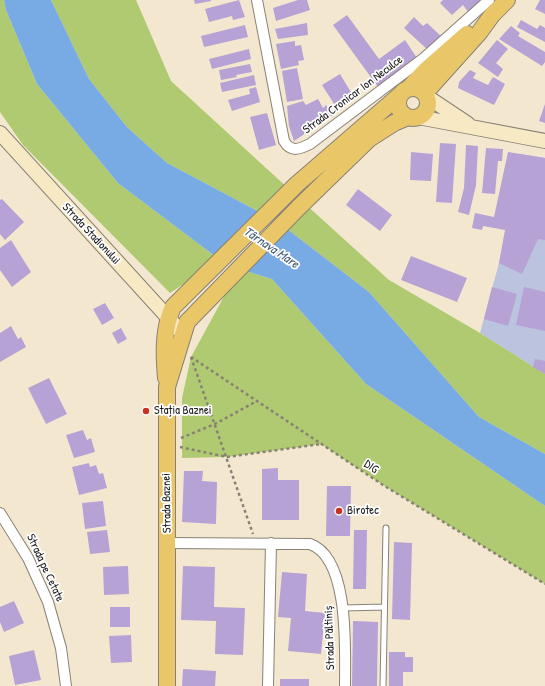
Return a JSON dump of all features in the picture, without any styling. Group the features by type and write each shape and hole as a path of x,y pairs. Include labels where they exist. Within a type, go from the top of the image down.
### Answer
{"main road":[{"path":"167,387 164,354 170,312 296,184 404,91 474,28 490,8 507,0"},
{"path":"425,94 479,33 490,8"},
{"path":"475,129 416,88 404,91 398,99 400,110 403,114 413,117 475,129 545,141"},
{"path":"185,328 309,197 369,139 394,123 425,112 428,104 425,94"},
{"name":"Strada Stadionului","path":"0,133 185,328"},
{"name":"Strada Baznei","path":"167,686 167,387 185,328"}],"street":[{"name":"Strada Cronicar Ion Neculce","path":"257,0 284,141 287,145 294,149 300,149 310,144 490,8"},
{"name":"Strada pe Cetate","path":"0,513 28,558 48,602 61,648 66,686"},
{"name":"Strada Păltiniș","path":"167,543 310,544 317,547 326,556 334,573 343,604 345,686"},
{"path":"268,686 271,543"}],"lane":[{"path":"383,686 386,528"},
{"path":"343,608 384,608"}],"path":[{"path":"185,328 191,357 256,543"},
{"name":"DIG","path":"191,357 382,485 545,584"},
{"path":"166,444 215,424 257,401"},
{"path":"166,444 227,457 321,444"}],"shaded area":[{"path":"521,154 545,158 545,374 480,333 499,263"}],"green space":[{"path":"0,0 4,0 6,10 37,84 118,183 220,260 170,293 23,145 0,112"},
{"path":"51,0 136,0 171,81 290,190 265,215 167,163 127,127 89,79"},
{"path":"303,202 389,280 480,333 545,374 545,454 479,417 369,292 282,225"},
{"path":"239,269 272,279 366,384 545,506 545,584 383,485 321,444 227,457 182,458 182,398 191,357"}],"water":[{"path":"4,0 51,0 89,79 127,127 167,163 265,215 220,260 118,183 37,84 6,10"},
{"name":"Târnava Mare","path":"282,225 369,292 479,417 545,454 545,506 366,384 272,279 239,269"}],"building":[{"path":"194,0 211,0 211,1 195,4"},
{"path":"239,0 245,17 233,20 232,16 209,22 205,9"},
{"path":"298,0 307,0 310,10 276,21 273,8"},
{"path":"443,0 484,0 469,13 463,5 452,15 440,3"},
{"path":"540,0 545,0 545,14 535,9"},
{"path":"347,15 379,59 405,40 417,58 378,87 333,25"},
{"path":"414,17 423,26 427,23 442,37 429,51 404,28"},
{"path":"521,20 537,29 540,25 545,28 545,42 517,27"},
{"path":"307,23 308,35 278,39 275,29"},
{"path":"245,25 248,37 204,47 201,36"},
{"path":"511,26 520,33 518,36 545,52 545,62 542,66 499,39"},
{"path":"497,40 508,49 496,63 503,69 498,77 478,63"},
{"path":"295,41 295,46 301,45 304,60 298,61 299,65 281,69 276,44"},
{"path":"249,49 251,59 212,69 209,59"},
{"path":"250,64 252,72 221,80 219,70"},
{"path":"297,68 303,99 287,102 282,71"},
{"path":"470,70 476,73 473,78 488,85 493,77 505,84 494,105 458,88 459,82"},
{"path":"340,74 355,99 338,110 322,85"},
{"path":"254,75 256,85 222,92 220,83"},
{"path":"256,87 260,102 232,111 228,100 250,94 249,89"},
{"path":"318,99 323,108 326,105 333,115 294,141 289,126 287,106 303,101 306,105"},
{"path":"545,104 545,123 539,121"},
{"path":"267,113 276,145 259,150 250,117"},
{"path":"440,143 456,144 452,203 436,202"},
{"path":"466,145 478,146 476,185 469,215 458,212 464,188"},
{"path":"486,148 503,149 502,161 498,161 495,194 482,193"},
{"path":"411,152 433,154 431,181 410,180"},
{"path":"508,152 545,158 545,240 538,239 522,274 499,263 505,230 483,226 482,230 472,228 475,213 494,217"},
{"path":"358,189 392,215 380,231 346,205"},
{"path":"2,199 24,222 5,240 0,234 0,200"},
{"path":"11,240 31,272 12,287 0,270 0,248"},
{"path":"411,256 467,278 457,302 401,280"},
{"path":"492,287 517,294 508,326 484,319"},
{"path":"524,287 545,292 545,331 516,325"},
{"path":"105,303 114,318 102,325 93,309"},
{"path":"11,326 18,339 21,337 26,347 0,362 0,333"},
{"path":"121,328 127,339 118,344 112,333"},
{"path":"535,359 545,361 545,374 533,367"},
{"path":"49,378 67,414 46,424 28,388"},
{"path":"83,430 87,440 91,438 95,452 74,458 66,435"},
{"path":"89,463 90,467 96,465 99,474 103,473 107,488 79,495 72,467"},
{"path":"278,468 278,480 299,480 299,520 262,520 262,469"},
{"path":"184,471 203,471 202,481 217,482 216,524 182,522"},
{"name":"Birotec","path":"327,486 351,486 350,536 326,536"},
{"path":"103,501 106,526 85,529 82,503"},
{"path":"107,530 110,552 90,554 87,532"},
{"path":"354,530 367,530 366,589 353,589"},
{"path":"394,542 412,543 410,620 392,619"},
{"path":"128,566 129,594 104,595 103,567"},
{"path":"183,566 215,567 214,607 245,608 243,655 215,654 216,621 181,620"},
{"path":"282,572 307,574 305,611 325,613 321,654 288,651 291,618 278,617"},
{"path":"14,601 24,623 4,632 0,622 0,607"},
{"path":"110,607 130,607 130,627 110,627"},
{"path":"353,621 378,622 377,686 352,686"},
{"path":"131,635 132,662 111,663 109,636"},
{"path":"34,650 41,680 15,685 9,656"},
{"path":"389,652 405,652 405,657 413,657 413,672 403,672 403,686 389,686"},
{"path":"183,669 216,671 215,686 182,686"},
{"path":"280,679 309,679 309,686 280,686"}],"place":[{"name":"Stația Baznei","path":"146,411"},
{"name":"Birotec","path":"339,511"}]}
